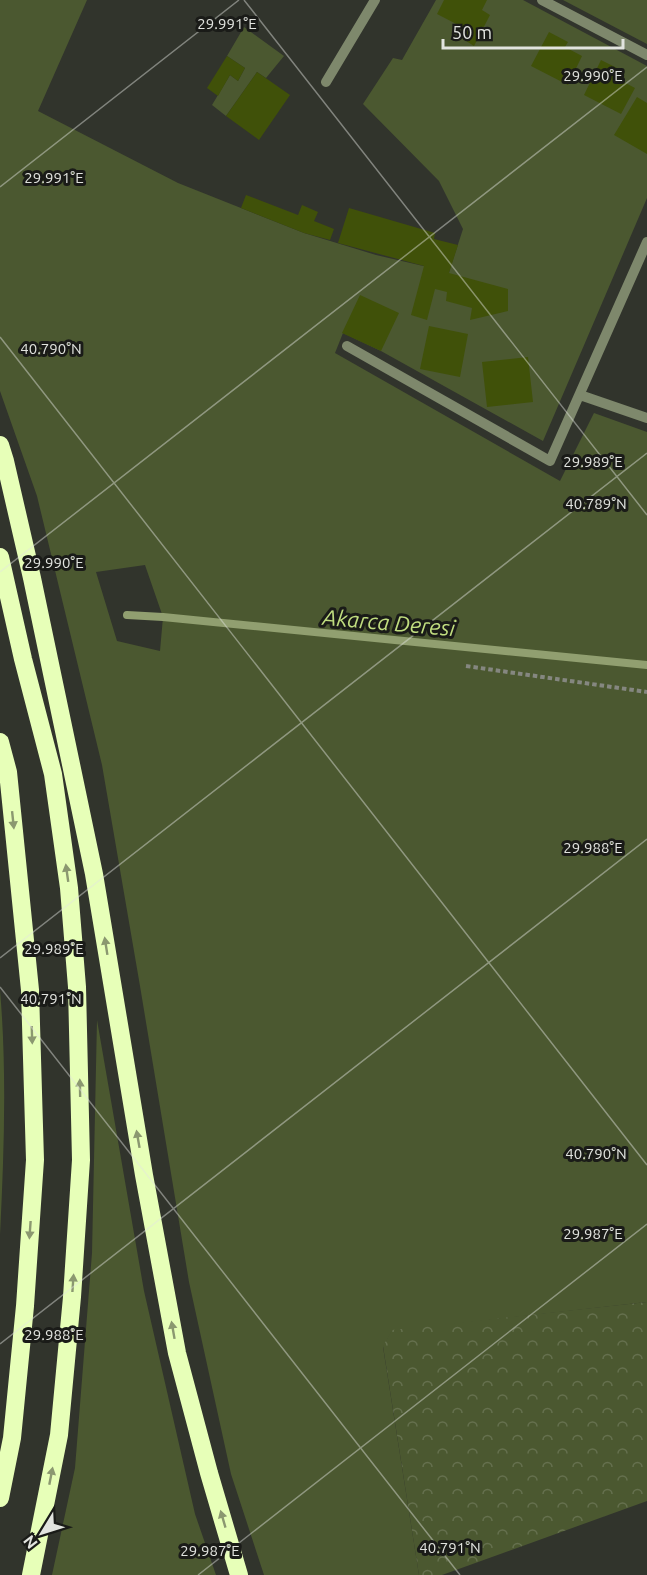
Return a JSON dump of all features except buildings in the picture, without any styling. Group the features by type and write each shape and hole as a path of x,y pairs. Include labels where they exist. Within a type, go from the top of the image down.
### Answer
{"highway":[{"path":"0,445 32,578 94,874 144,1175 177,1353 239,1575"},
{"path":"0,557 23,659 53,774 69,888 77,987 81,1160 72,1297 59,1435 31,1575"},
{"path":"0,742 8,772 30,990 35,1160 25,1306 12,1438 0,1498"}],"lane":[{"path":"326,82 375,0"},
{"path":"542,0 647,55"},
{"path":"347,346 550,461 647,242"},
{"path":"580,395 647,418"}],"path":[{"path":"466,666 647,692"}],"green space":[{"path":"0,0 87,0 38,111 178,183 304,233 376,255 449,272 463,229 439,181 363,104 393,58 402,60 436,0 523,0 647,66 647,198 543,441 381,351 343,333 335,353 560,481 594,413 647,432 647,1302 392,1331 383,1347 419,1575 264,1575 231,1474 189,1282 102,765 37,496 0,391","holes":["145,565 163,617 160,651 117,641 96,572"]},
{"path":"563,0 647,0 647,44"},
{"path":"244,27 284,56 266,78 257,72 226,116 212,105 230,75 238,81 245,68 227,56"},
{"path":"0,990 4,1143 0,1235"},
{"path":"97,1020 144,1291 195,1514 216,1575 52,1575 75,1468 92,1253"},
{"path":"647,1302 647,1501 442,1575 419,1575 383,1346 392,1330"}],"waterway":[{"name":"Akarca Deresi","path":"127,615 647,665"}]}
